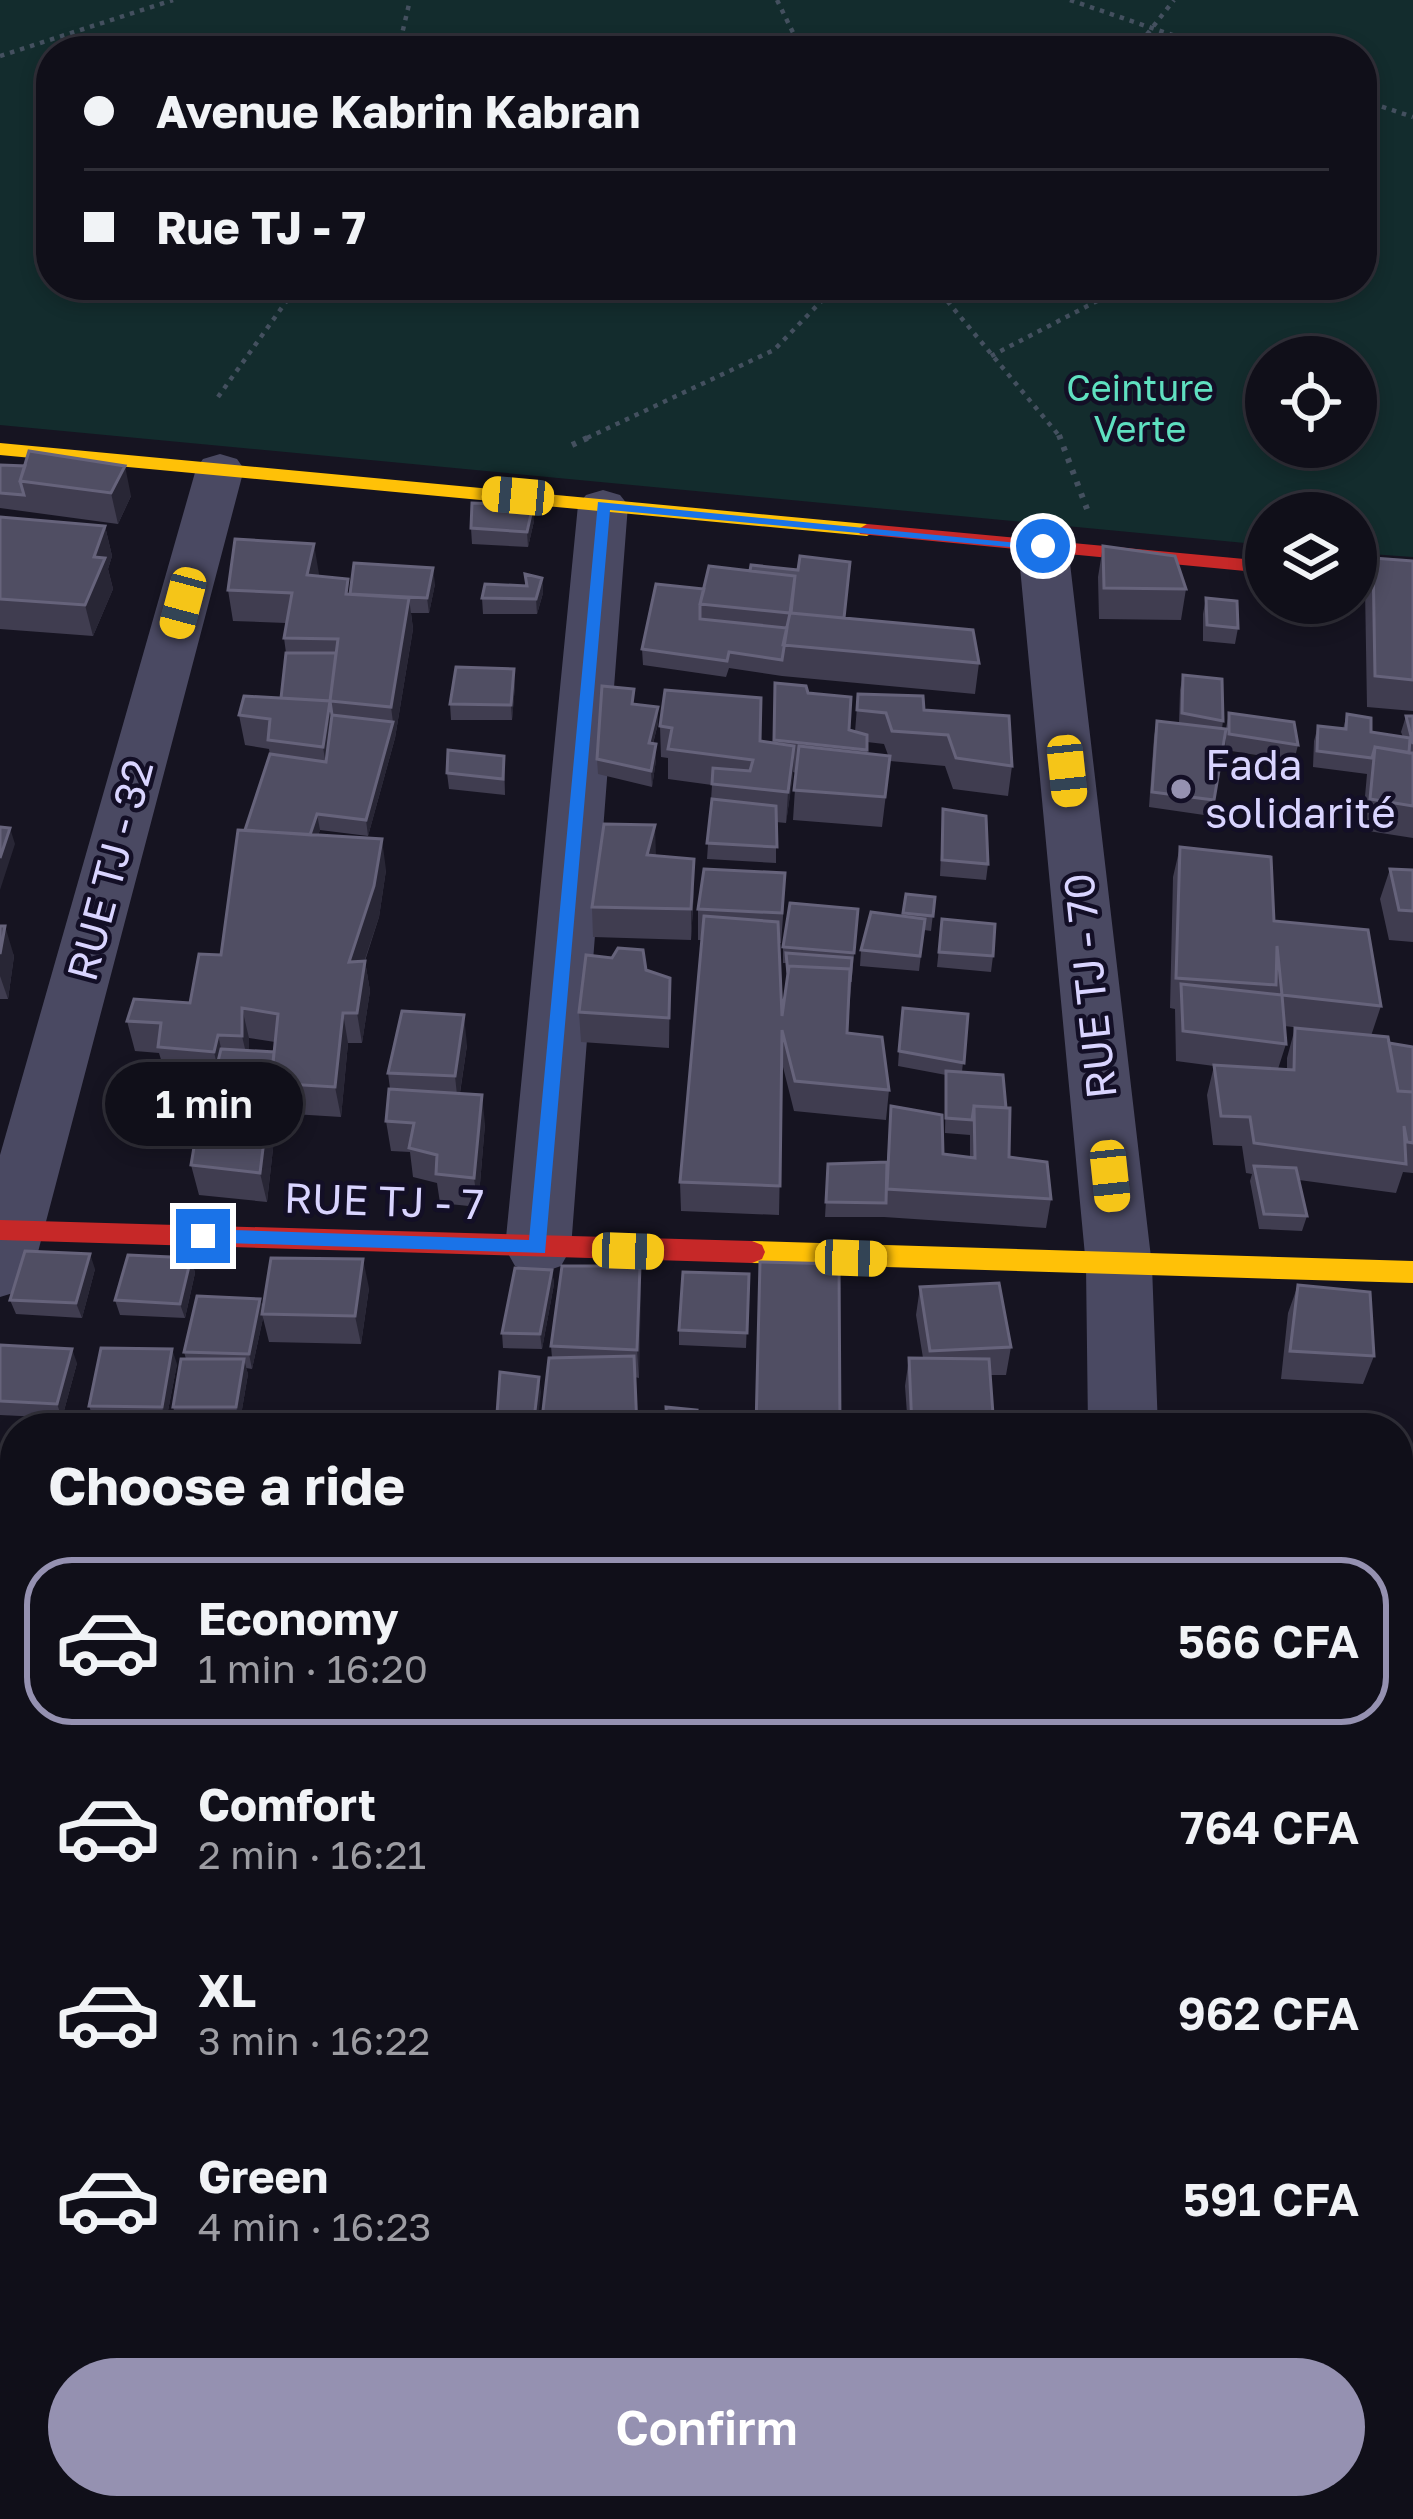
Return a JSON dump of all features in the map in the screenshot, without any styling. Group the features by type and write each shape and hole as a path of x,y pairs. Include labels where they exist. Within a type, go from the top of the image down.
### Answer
{"street":[{"path":"0,449 1245,565"},
{"name":"RUE TJ - 32","path":"4,1243 220,469"},
{"path":"538,1248 603,505"},
{"name":"RUE TJ - 70","path":"1069,548 1119,1266 1123,1413"},
{"path":"1377,578 1413,581"},
{"name":"RUE TJ - 7","path":"4,1243 538,1248 1413,1272"}],"path":[{"path":"62,36 173,0"},
{"path":"402,36 410,0"},
{"path":"777,0 795,36"},
{"path":"1070,0 1175,36"},
{"path":"1146,36 1174,0"},
{"path":"0,56 36,44"},
{"path":"1377,105 1413,117"},
{"path":"218,397 287,300"},
{"path":"572,445 774,350 822,300"},
{"path":"946,300 1064,441 1086,500 1069,548"},
{"path":"991,356 1099,300"}],"green space":[{"name":"Ceinture Verte","path":"0,0 1413,0 1413,557 1377,554 1377,492 1245,492 1245,543 0,425"}],"building":[{"path":"29,451 125,466 111,493 20,481"},
{"path":"0,465 25,466 20,481 24,495 0,493"},
{"path":"472,503 533,505 527,532 471,528"},
{"path":"0,517 105,526 94,557 105,558 85,605 0,599"},
{"path":"235,539 314,544 307,575 348,579 346,594 409,598 391,707 330,701 338,639 284,638 292,593 228,590"},
{"path":"1103,546 1175,556 1186,589 1104,588"},
{"path":"800,556 850,562 844,618 791,613 795,576 750,571 751,565 798,570"},
{"path":"1377,558 1413,561 1413,680 1375,676"},
{"path":"354,563 433,568 427,598 350,594"},
{"path":"709,566 795,576 790,613 700,604"},
{"path":"525,574 542,578 536,599 482,598 485,584 527,586"},
{"path":"656,584 704,589 700,619 787,628 782,660 729,652 727,661 642,649"},
{"path":"1206,598 1237,601 1238,628 1207,625"},
{"path":"790,613 973,630 979,663 783,645"},
{"path":"286,653 336,653 330,701 281,698"},
{"path":"456,667 514,669 511,705 450,704"},
{"path":"1183,675 1222,679 1223,721 1182,713"},
{"path":"775,683 806,686 808,693 851,697 849,730 867,735 867,750 774,740"},
{"path":"602,686 634,689 632,704 658,707 649,743 656,744 651,771 597,759"},
{"path":"665,690 761,698 760,741 794,746 788,792 712,784 713,768 750,771 753,760 668,749 672,728 660,726"},
{"path":"858,694 923,696 924,710 1009,716 1012,766 956,758 948,735 892,731 886,713 857,710"},
{"path":"244,696 330,701 323,747 268,740 270,719 239,715"},
{"path":"1229,713 1294,722 1298,745 1229,734"},
{"path":"1347,714 1371,718 1371,732 1410,738 1409,753 1375,747 1372,758 1317,751 1318,726 1346,729"},
{"path":"332,715 393,722 366,820 317,814 310,835 245,830 270,754 326,762"},
{"path":"1406,716 1413,716 1413,744"},
{"path":"1157,721 1226,729 1214,800 1152,792"},
{"path":"799,746 890,756 885,797 794,790"},
{"path":"1375,747 1413,753 1413,806 1370,799"},
{"path":"448,750 504,756 503,779 447,773"},
{"path":"712,799 776,806 777,847 707,843"},
{"path":"943,809 986,816 988,864 942,860"},
{"path":"604,824 655,825 647,855 694,859 691,909 592,907"},
{"path":"0,827 10,828 0,858"},
{"path":"238,830 382,839 374,886 349,962 365,961 357,1013 343,1013 335,1087 271,1083 278,1014 242,1008 242,1036 218,1035 214,1052 158,1047 161,1023 127,1021 134,999 190,1003 199,954 221,955"},
{"path":"1180,847 1271,857 1274,921 1368,930 1381,1006 1282,995 1277,946 1276,985 1176,978"},
{"path":"704,869 785,873 782,913 698,909"},
{"path":"1390,869 1413,870 1413,911 1399,910"},
{"path":"906,894 935,897 933,916 903,913"},
{"path":"790,903 858,909 854,953 783,947"},
{"path":"871,912 925,919 920,956 861,950"},
{"path":"704,916 778,922 782,1016 789,966 850,969 847,1033 882,1037 889,1090 795,1081 782,1030 780,1186 680,1182"},
{"path":"942,919 995,924 993,956 939,952"},
{"path":"618,948 643,950 646,970 670,978 669,1018 579,1012 586,955 612,958"},
{"path":"786,953 852,958 850,982 850,969 789,966 788,974"},
{"path":"1181,984 1282,995 1286,1044 1183,1031"},
{"path":"903,1008 968,1014 964,1063 899,1051"},
{"path":"402,1011 464,1015 455,1076 388,1073"},
{"path":"1295,1028 1388,1037 1398,1091 1413,1092 1413,1143 1407,1142 1404,1126 1406,1164 1254,1143 1250,1117 1221,1116 1214,1065 1294,1070"},
{"path":"1389,1043 1413,1047 1413,1092 1398,1091"},
{"path":"221,1049 274,1052 271,1083 213,1082"},
{"path":"946,1071 1003,1075 1006,1108 974,1106 972,1120 946,1118"},
{"path":"205,1082 271,1083 260,1173 191,1165"},
{"path":"389,1089 482,1095 474,1178 436,1174 437,1155 409,1148 414,1123 386,1121"},
{"path":"891,1106 942,1115 943,1154 975,1158 974,1106 1010,1108 1009,1157 1047,1162 1051,1199 887,1189"},
{"path":"887,1162 886,1203 826,1202 828,1164"},
{"path":"1254,1166 1296,1168 1307,1216 1264,1214"},
{"path":"25,1251 90,1254 76,1303 10,1300"},
{"path":"128,1255 191,1258 180,1304 115,1300"},
{"path":"271,1258 363,1259 355,1316 262,1314"},
{"path":"760,1262 839,1264 840,1413 756,1413"},
{"path":"562,1266 640,1266 637,1350 551,1346"},
{"path":"515,1268 552,1270 540,1334 502,1333"},
{"path":"683,1272 749,1274 747,1333 679,1330"},
{"path":"999,1283 1011,1347 930,1351 920,1287"},
{"path":"1298,1285 1370,1292 1374,1356 1290,1351"},
{"path":"197,1296 260,1299 249,1354 184,1352"},
{"path":"0,1345 72,1349 57,1404 0,1401"},
{"path":"101,1348 172,1349 162,1407 89,1406"},
{"path":"634,1356 636,1413 543,1413 549,1358"},
{"path":"909,1358 989,1359 993,1413 911,1413"},
{"path":"181,1359 244,1359 236,1407 173,1407"},
{"path":"500,1372 539,1377 535,1413 497,1413"},
{"path":"666,1407 697,1410 697,1413 666,1413"}],"traffic: slow":[{"path":"0,449 867,530"},
{"path":"752,1252 1413,1272"}],"traffic: jam":[{"path":"867,530 1245,565"},
{"path":"1377,578 1413,581"},
{"path":"0,1230 752,1252"}],"place":[{"name":"Fada solidarité","path":"1181,789"}],"route":[{"path":"203,1236 538,1248 603,505 1043,546"}]}
